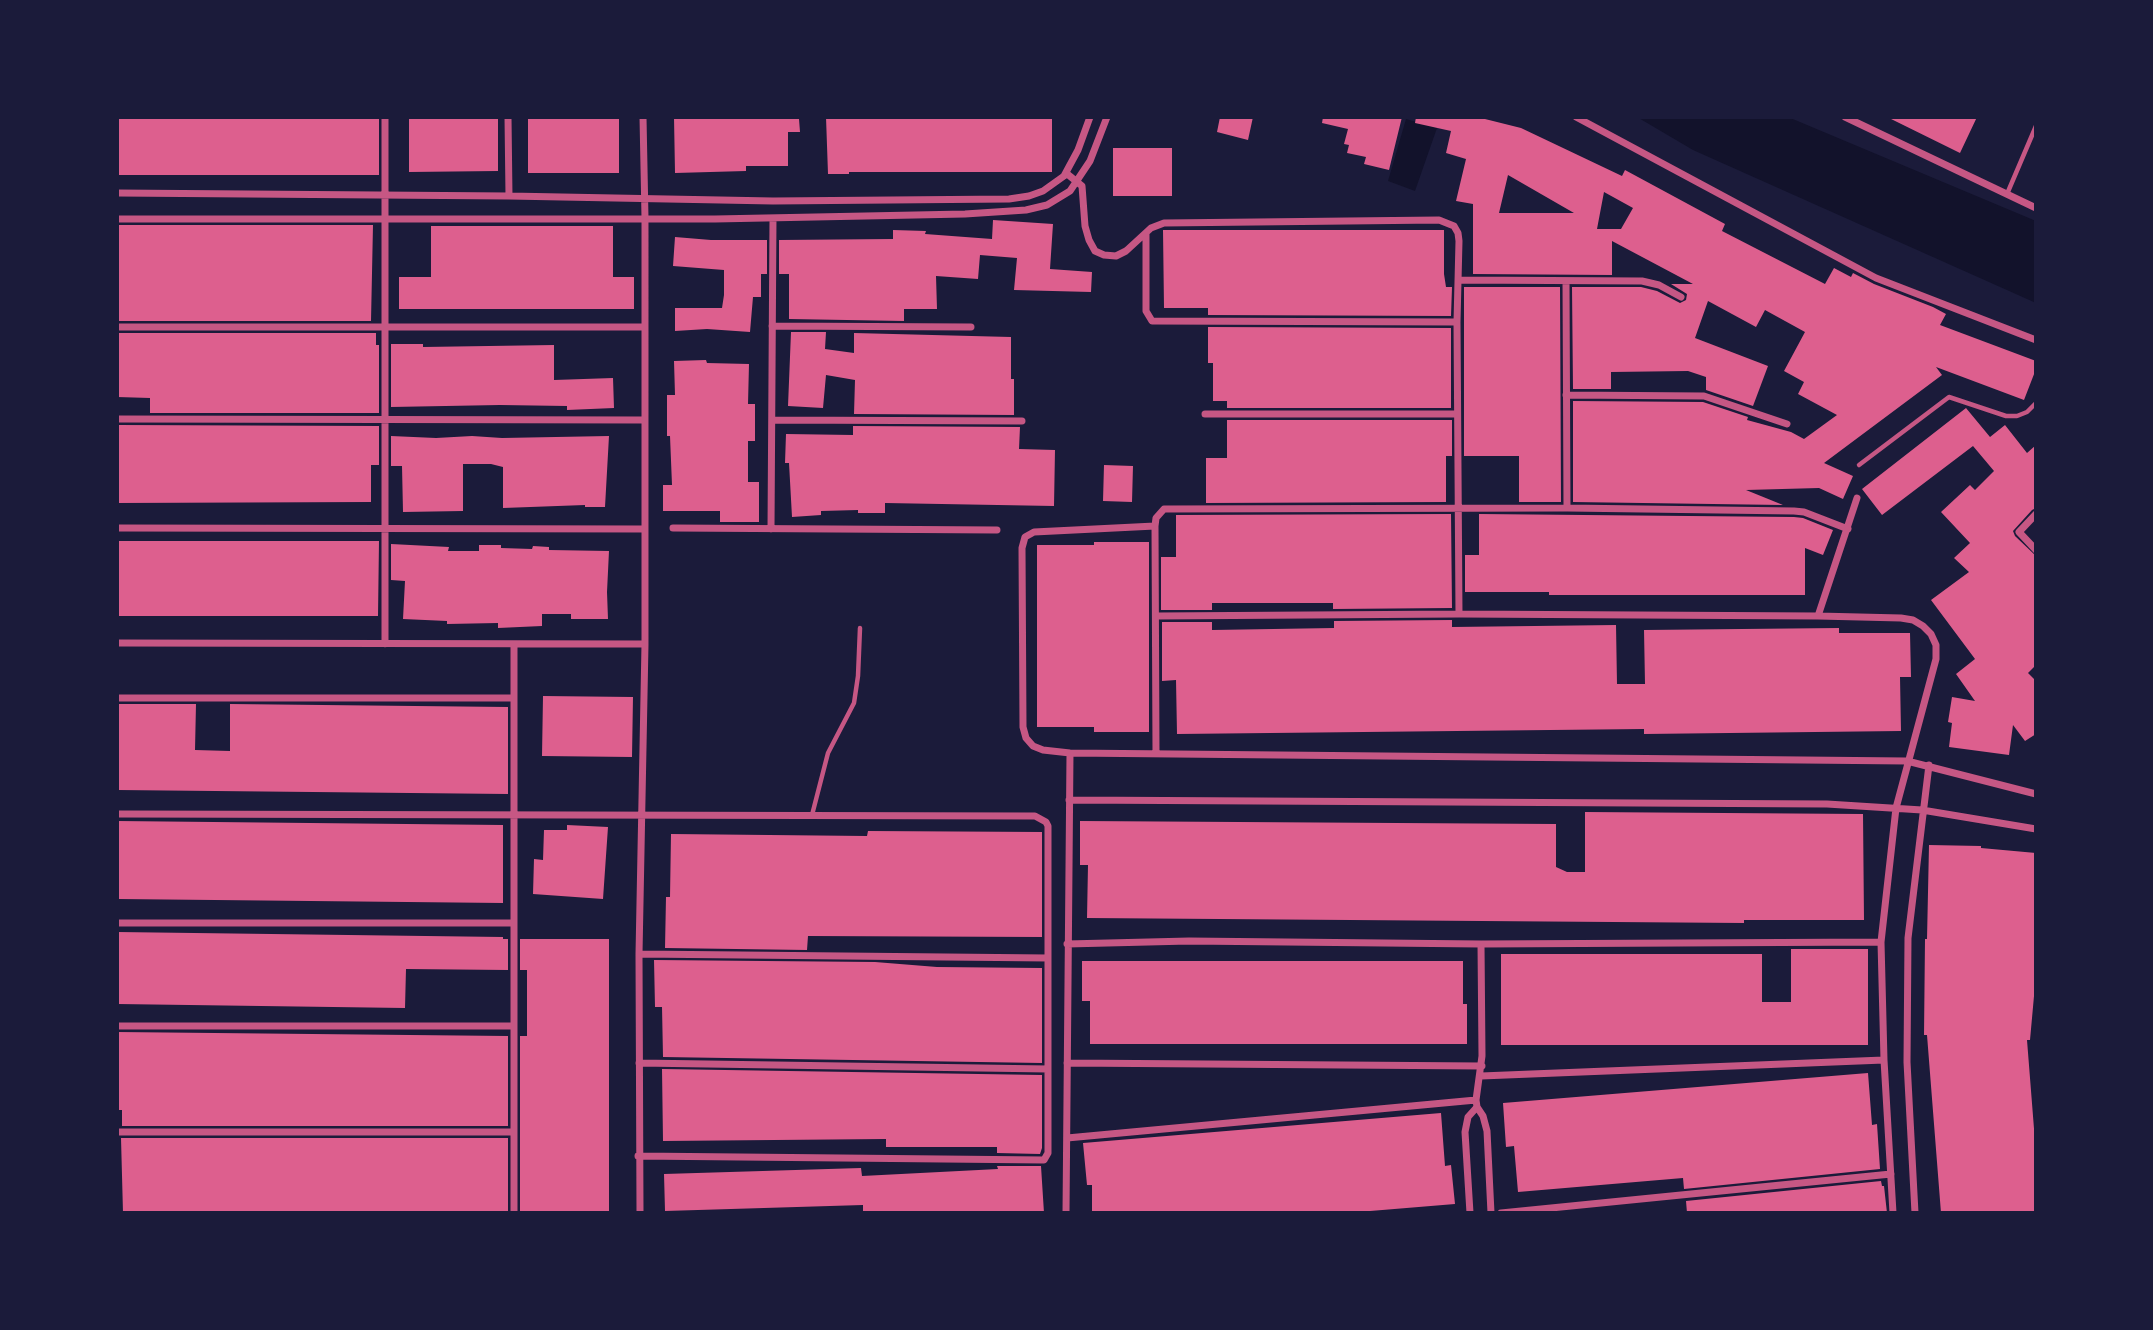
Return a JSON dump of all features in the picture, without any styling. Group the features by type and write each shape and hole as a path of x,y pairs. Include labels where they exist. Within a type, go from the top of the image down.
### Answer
{"street":[{"path":"384,643 385,117"},
{"path":"508,117 509,196"},
{"path":"640,1213 639,954 645,644 643,117"},
{"path":"117,193 384,194 773,201 1009,199 1029,196 1056,184 1066,173 1078,150 1090,117"},
{"path":"117,219 773,218 1026,211 1062,197 1078,182 1090,161 1107,117"},
{"path":"1576,117 1876,278 2036,340"},
{"path":"1845,117 2036,208"},
{"path":"1066,173 1078,182 1084,192 1084,226 1095,251 1104,255 1116,256 1126,251 1157,224 1164,223 1439,220 1447,222 1458,233 1459,614"},
{"path":"771,529 773,218"},
{"path":"1146,233 1146,311 1152,321 1457,322"},
{"path":"1458,280 1642,281 1659,285 1681,297"},
{"path":"1566,281 1567,508"},
{"path":"772,326 971,327"},
{"path":"117,327 645,327"},
{"path":"1566,395 1704,396 1787,424"},
{"path":"1205,414 1457,414"},
{"path":"117,419 645,420"},
{"path":"772,420 1022,421"},
{"path":"1818,616 1857,498"},
{"path":"1156,753 1155,526 1156,518 1164,509 1794,510 1847,529"},
{"path":"2036,514 2019,532 2036,550"},
{"path":"1155,526 1034,532 1026,537 1022,548 1023,727 1026,738 1033,746 1070,753 1907,761 2036,794"},
{"path":"117,528 645,529"},
{"path":"673,528 997,530"},
{"path":"1157,616 1818,616 1901,618 1923,625 1936,645 1936,659 1896,808 1881,942 1884,1060 1893,1213"},
{"path":"117,643 645,644"},
{"path":"514,644 514,1213"},
{"path":"117,698 514,698"},
{"path":"1066,1213 1070,753"},
{"path":"1915,1213 1907,1062 1908,938 1929,765"},
{"path":"1069,800 1813,804 1922,810 2036,829"},
{"path":"117,814 1035,816 1043,819 1048,826 1046,1158 1041,1161 638,1156"},
{"path":"117,923 514,923"},
{"path":"1067,944 1189,941 1481,944 1881,942"},
{"path":"1470,1213 1465,1132 1468,1117 1476,1103 1482,1066 1481,944"},
{"path":"639,954 1048,958"},
{"path":"117,1026 514,1026"},
{"path":"1481,1076 1884,1060"},
{"path":"639,1063 1048,1069"},
{"path":"1067,1063 1482,1066"},
{"path":"1067,1138 1476,1103"},
{"path":"1476,1103 1487,1130 1491,1213"},
{"path":"117,1132 514,1132"},
{"path":"1501,1213 1891,1174"}],"lane":[{"path":"2007,194 2036,126"},
{"path":"1859,465 1949,397 2006,416 2027,412 2036,403"},
{"path":"813,815 828,753 853,703 858,676 860,628"}],"shaded area":[{"path":"1637,117 1788,117 2036,221 2036,303 1693,150"},
{"path":"1406,119 1437,128 1415,191 1388,181"}],"building":[{"path":"117,117 379,117 379,175 117,175"},
{"path":"409,117 498,117 498,171 409,172"},
{"path":"528,117 619,117 619,173 528,173"},
{"path":"674,117 799,119 800,132 788,132 788,166 746,166 746,171 675,173"},
{"path":"826,117 1052,117 1052,172 828,174"},
{"path":"1220,117 1253,117 1248,140 1217,132"},
{"path":"1323,117 1402,117 1389,170 1364,164 1366,157 1347,153 1349,145 1344,144 1348,129 1322,123"},
{"path":"1416,117 1477,117 1521,128 1622,176 1625,170 1725,224 1722,231 1825,284 1834,268 1851,277 1853,273 1933,307 1946,314 1940,325 2036,361 2036,369 2024,400 1936,367 1942,375 1824,463 1853,476 1843,499 1819,488 1746,490 1783,505 1573,502 1573,401 1703,402 1748,417 1747,420 1791,432 1804,439 1837,415 1798,394 1804,382 1784,371 1805,332 1765,310 1756,327 1708,301 1695,338 1768,366 1753,406 1706,390 1706,377 1688,371 1611,372 1611,389 1573,389 1572,287 1641,287 1657,291 1680,303 1686,300 1687,294 1671,284 1693,284 1612,241 1612,275 1473,274 1473,204 1456,201 1466,159 1446,153 1451,131 1415,123","holes":["1508,175 1574,213 1499,213","1604,192 1633,208 1621,229 1597,229"]},
{"path":"1887,117 1977,117 1960,153"},
{"path":"1113,148 1172,148 1172,196 1113,196"},
{"path":"993,220 1053,224 1050,269 1092,272 1091,292 1014,290 1017,258 980,255 978,279 936,276 937,309 904,309 904,321 789,319 789,274 779,274 779,240 893,239 893,230 992,239"},
{"path":"117,225 373,225 371,321 117,321"},
{"path":"431,226 613,226 613,277 634,277 634,309 399,309 399,277 431,277"},
{"path":"1163,230 1444,230 1444,274 1446,287 1452,287 1451,316 1208,315 1208,308 1164,308"},
{"path":"675,237 767,240 767,274 761,274 761,297 753,297 750,332 707,329 675,331 675,308 722,308 724,270 673,266"},
{"path":"1464,287 1560,287 1561,502 1519,502 1519,456 1464,456"},
{"path":"1208,327 1451,328 1451,408 1227,408 1227,401 1213,401 1213,363 1208,363"},
{"path":"791,332 826,332 825,349 854,353 854,333 1011,337 1014,415 854,414 855,380 826,375 823,408 788,406"},
{"path":"117,333 376,333 376,345 379,345 379,413 150,413 150,398 117,397"},
{"path":"391,344 423,344 423,347 554,345 554,380 613,378 614,408 567,410 567,406 500,405 391,407"},
{"path":"706,360 707,363 749,364 748,404 755,404 755,441 748,441 748,482 759,482 759,522 720,522 720,511 663,511 663,485 672,485 670,436 667,436 667,395 675,395 674,361"},
{"path":"1966,408 1990,437 2005,425 2027,453 2036,445 2036,508 2013,531 2036,556 2036,665 2028,673 2036,681 2036,734 2025,741 2013,725 2009,755 1949,747 1952,723 1948,722 1952,697 1975,701 1956,674 1975,659 1931,600 1969,572 1954,558 1970,543 1941,512 1970,485 1975,490 1994,471 1973,446 1882,515 1862,489"},
{"path":"1227,420 1452,420 1452,456 1446,456 1446,502 1206,503 1206,458 1227,458"},
{"path":"117,425 379,426 379,465 371,465 371,502 117,503"},
{"path":"853,426 1020,427 1019,449 1055,450 1054,506 885,503 885,513 858,513 858,510 821,511 821,515 792,517 789,463 785,463 786,434 853,435"},
{"path":"391,436 609,436 605,507 585,505 503,508 503,467 463,464 463,511 403,512 402,466 391,466"},
{"path":"1104,465 1133,466 1132,502 1103,501"},
{"path":"1451,514 1452,608 1333,609 1333,603 1212,603 1212,610 1161,610 1161,557 1176,557 1176,515"},
{"path":"1479,514 1794,517 1833,530 1823,555 1805,548 1805,595 1549,595 1549,592 1465,592 1465,555 1479,555"},
{"path":"117,541 379,541 378,616 117,616"},
{"path":"1094,542 1149,542 1149,732 1094,732 1094,727 1037,727 1037,545 1094,545"},
{"path":"391,544 449,547 448,551 479,551 479,545 501,545 501,548 532,549 533,546 549,547 549,550 609,551 608,619 571,619 571,614 542,614 542,626 498,628 498,623 447,624 447,621 403,619 405,581 391,580"},
{"path":"1452,620 1452,627 1616,625 1617,684 1645,684 1644,630 1839,628 1839,633 1910,633 1911,677 1900,677 1901,731 1644,734 1644,729 1177,734 1176,680 1162,681 1162,622 1212,622 1212,630 1334,628 1334,621"},
{"path":"543,696 633,697 632,757 542,756"},
{"path":"118,704 196,704 195,750 230,751 230,704 508,707 508,794 117,790"},
{"path":"1585,812 1863,814 1864,920 1744,920 1744,923 1087,918 1088,865 1080,865 1080,821 1556,824 1556,867 1567,872 1585,872"},
{"path":"117,821 503,825 503,903 118,899"},
{"path":"567,825 608,827 603,899 533,894 534,859 543,860 544,830 567,830"},
{"path":"868,831 1042,832 1042,937 808,936 807,950 665,948 666,897 670,897 671,834 867,836"},
{"path":"1929,845 1981,846 2036,853 2036,974 2030,1040 2027,1040 2036,1154 2036,1213 1941,1213 1927,1035 1924,1035"},
{"path":"117,932 503,937 508,939 508,970 406,969 405,1008 117,1004"},
{"path":"520,939 609,939 609,1213 520,1213 520,1036 527,1036 527,970 520,970"},
{"path":"1791,949 1868,949 1868,1045 1501,1045 1501,954 1762,954 1762,1002 1791,1002"},
{"path":"654,960 875,962 937,967 1042,968 1042,1063 663,1057 662,1007 655,1007"},
{"path":"1082,961 1463,961 1467,1044 1090,1044 1090,1001 1082,1001"},
{"path":"117,1032 508,1036 508,1126 122,1126 122,1110 117,1110"},
{"path":"662,1069 1042,1075 1042,1148 1040,1154 997,1153 997,1147 886,1147 886,1139 663,1141"},
{"path":"1868,1073 1872,1125 1877,1124 1880,1169 1684,1189 1683,1178 1518,1192 1514,1146 1506,1147 1503,1103"},
{"path":"1441,1113 1445,1166 1451,1165 1455,1204 1346,1213 1092,1213 1092,1185 1087,1185 1083,1143"},
{"path":"121,1138 508,1138 508,1213 123,1213"},
{"path":"997,1166 1041,1166 1044,1213 863,1213 863,1205 665,1211 664,1174 861,1168 862,1176 998,1169"},
{"path":"1881,1181 1887,1213 1687,1213 1686,1201"}]}
